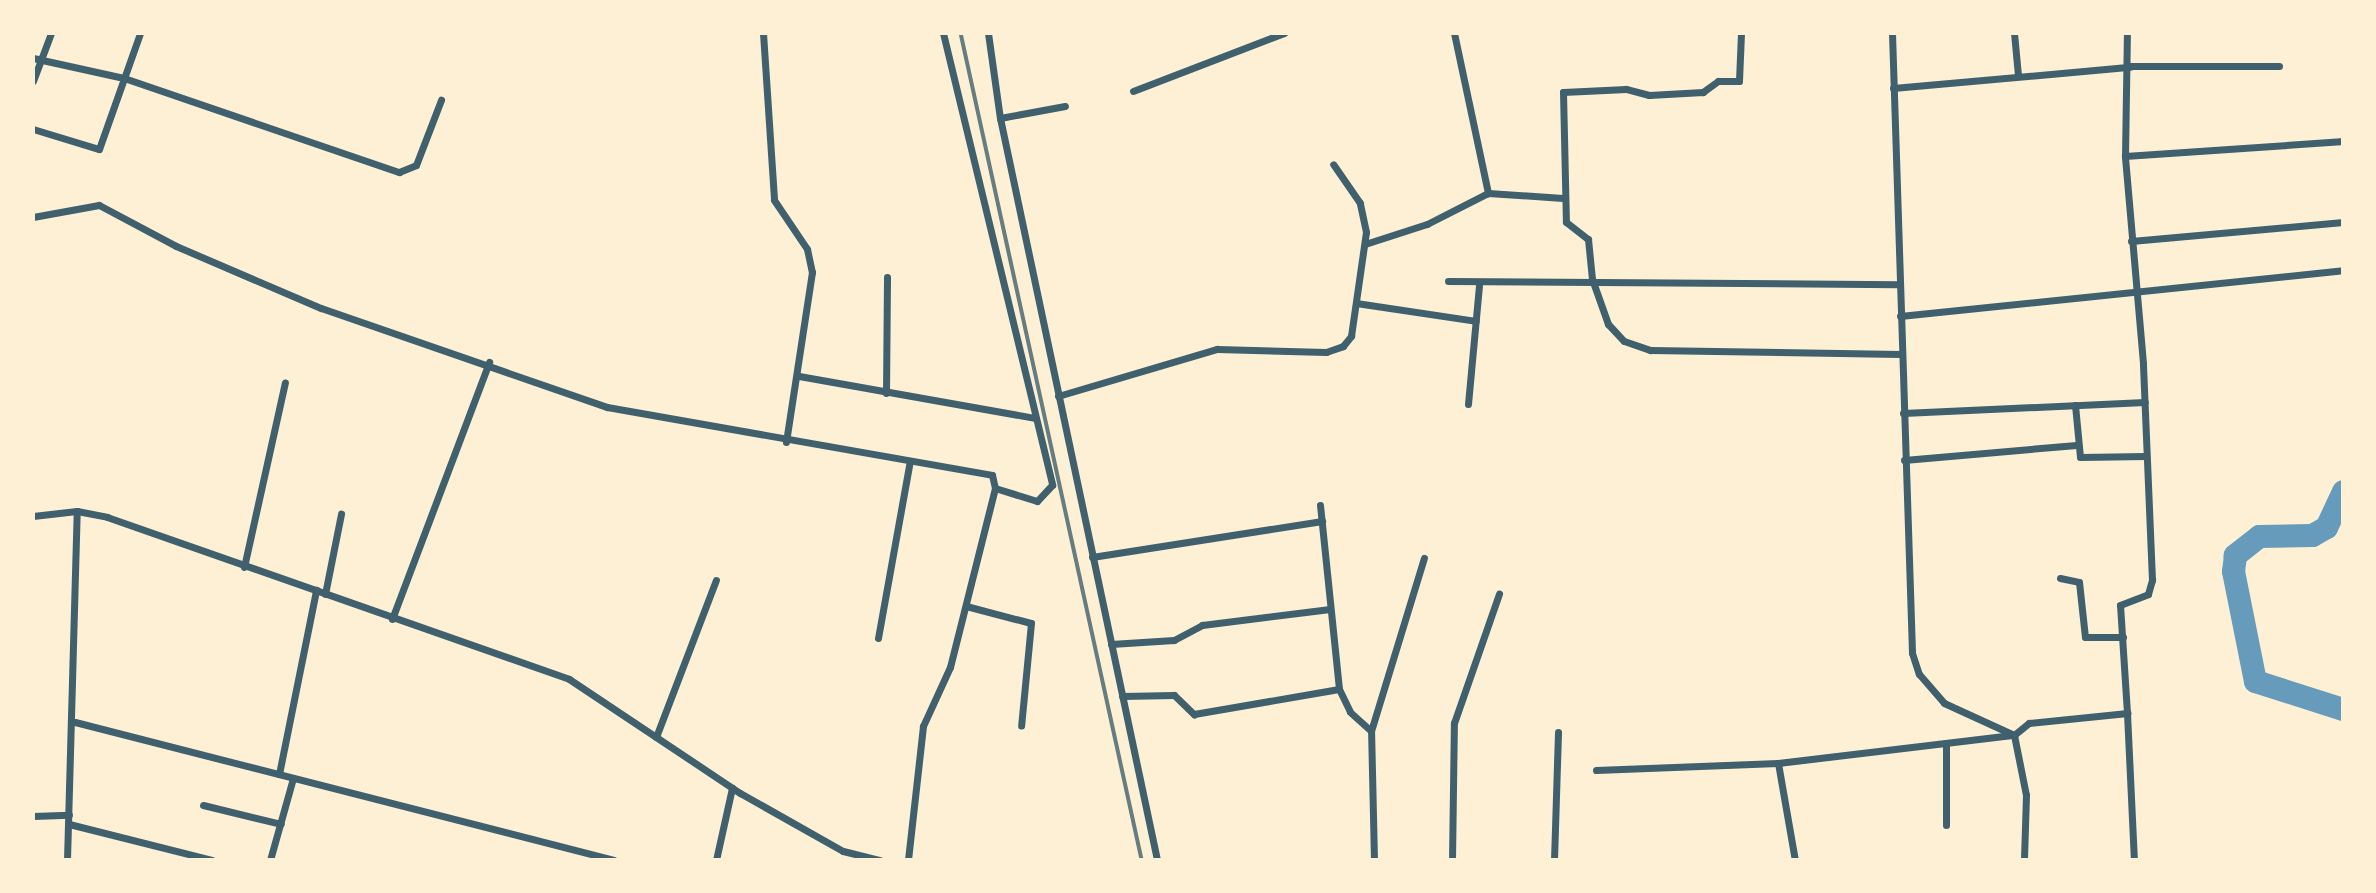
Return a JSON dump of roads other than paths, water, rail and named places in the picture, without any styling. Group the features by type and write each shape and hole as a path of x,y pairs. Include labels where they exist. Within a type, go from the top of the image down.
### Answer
{"street":[{"path":"33,81 37,59 51,33"},
{"path":"33,130 99,149 140,33"},
{"path":"763,33 774,200 811,260 799,376 786,442"},
{"path":"33,217 99,205 176,246 321,308 489,362 607,407 786,442 985,472 995,488 1037,501 1049,494 1034,418 943,33"},
{"path":"988,33 1000,118 1157,860"},
{"path":"1133,91 1284,33"},
{"path":"1454,33 1488,193"},
{"path":"1741,33 1739,81 1676,94 1563,92 1563,198 1568,226 1588,239 1592,279 1616,335 1650,350 1900,354"},
{"path":"1892,33 1900,354 1912,653 1919,674 1944,703 2014,735"},
{"path":"2014,33 2018,75"},
{"path":"2127,33 2130,66 2125,156 2145,402 2151,590 2123,600 2134,860"},
{"path":"37,59 124,78 399,172 416,165 440,100"},
{"path":"1893,88 2130,66 2279,66"},
{"path":"1000,118 1065,106"},
{"path":"2125,156 2343,141"},
{"path":"1059,396 1217,349 1334,351 1351,336 1365,244 1360,203 1334,164"},
{"path":"1365,244 1403,233 1488,193 1563,198"},
{"path":"2132,241 2343,222"},
{"path":"1900,316 2343,270"},
{"path":"886,393 887,277"},
{"path":"1448,281 1479,285 1592,279 1898,284"},
{"path":"1468,404 1479,285"},
{"path":"1356,303 1476,321"},
{"path":"392,619 489,362"},
{"path":"799,376 1034,418"},
{"path":"244,567 285,382"},
{"path":"1903,413 2145,402"},
{"path":"2075,405 2076,445 2084,458 2146,456"},
{"path":"1904,460 2076,445"},
{"path":"878,638 911,461"},
{"path":"908,860 923,726 950,667 995,488"},
{"path":"1320,505 1339,689 1350,712 1371,731"},
{"path":"66,860 75,722 77,511"},
{"path":"33,516 77,511 316,590 392,619 569,679 732,788 843,850 880,860"},
{"path":"325,594 341,514"},
{"path":"1092,557 1322,521"},
{"path":"1374,860 1371,731 1424,558"},
{"path":"2060,578 2079,582 2085,637 2123,637"},
{"path":"656,737 716,580"},
{"path":"279,774 316,590"},
{"path":"1452,860 1454,723 1500,594"},
{"path":"966,606 1031,623 1021,726"},
{"path":"1111,644 1174,640 1202,625 1330,609"},
{"path":"1122,696 1174,695 1194,714 1339,689"},
{"path":"1596,770 1778,764 2014,735 2029,723 2127,713"},
{"path":"75,722 614,860"},
{"path":"1554,860 1558,732"},
{"path":"2014,735 2026,795 2024,860"},
{"path":"1945,743 1945,825"},
{"path":"1778,764 1796,860"},
{"path":"270,860 293,778"},
{"path":"716,860 732,788"},
{"path":"203,805 281,824"},
{"path":"33,816 69,815"},
{"path":"69,824 212,860"},
{"path":"842,860 843,850"}],"waterway":[{"path":"2343,491 2326,527 2312,535 2259,536 2235,555 2233,571 2255,681 2343,709"}],"railway":[{"path":"961,33 1142,860"}]}
